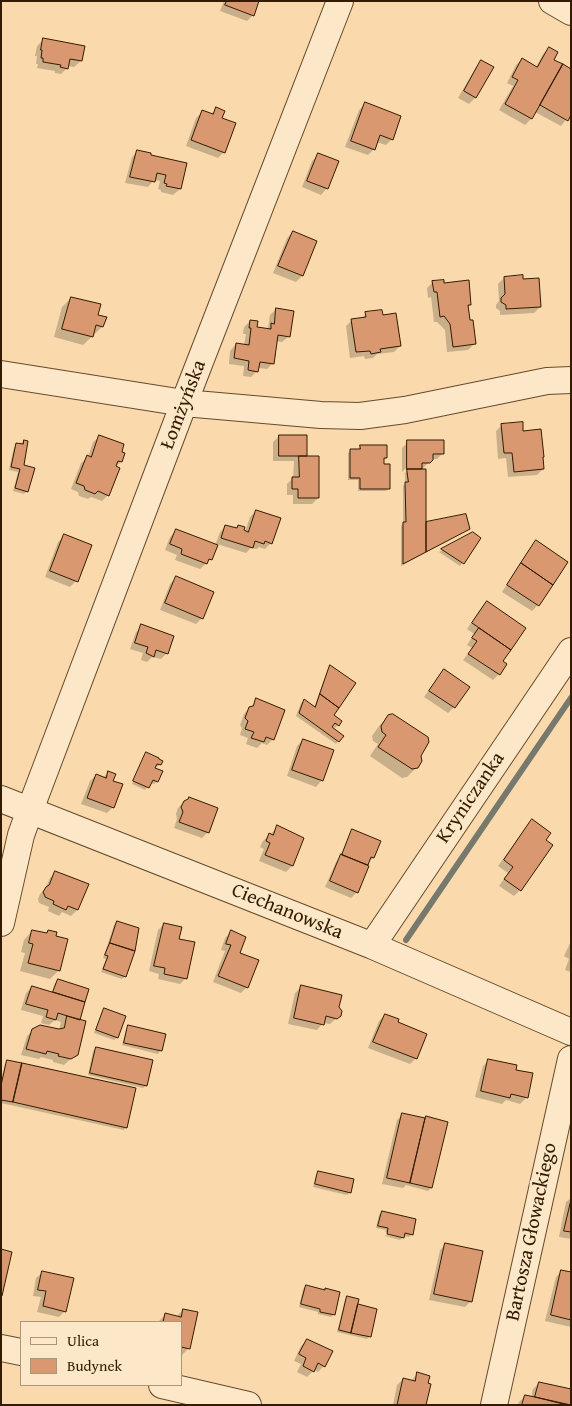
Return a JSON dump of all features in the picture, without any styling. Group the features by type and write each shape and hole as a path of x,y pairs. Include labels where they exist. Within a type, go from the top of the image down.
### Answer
{"street":[{"name":"Łomżyńska","path":"1,923 21,836 30,810 184,403 340,1"},
{"path":"552,1 571,12"},
{"path":"1,374 184,403 320,415 360,416 405,410 547,381 571,380"},
{"name":"Kryniczanka","path":"373,946 571,651"},
{"name":"Ciechanowska","path":"1,799 373,946 571,1032"},
{"name":"Bartosza Głowackiego","path":"494,1405 571,1059"},
{"path":"1,1348 20,1352"},
{"path":"166,1386 248,1405"}],"building":[{"path":"227,1 259,1 254,16 225,5"},
{"path":"43,38 85,46 82,61 70,59 68,69 60,67 61,65 43,62 41,50"},
{"path":"549,47 558,52 554,60 563,64 532,119 505,104 518,80 512,77 522,58 537,67"},
{"path":"481,60 494,67 476,98 464,91"},
{"path":"563,64 571,69 571,115 568,121 540,105"},
{"path":"365,102 401,116 393,140 380,135 375,150 351,141"},
{"path":"216,107 225,111 222,118 236,123 225,153 191,140 202,110 213,114"},
{"path":"137,150 187,163 181,189 166,186 167,184 164,183 166,175 157,173 155,182 130,177"},
{"path":"318,153 339,161 328,189 307,181"},
{"path":"293,231 317,241 303,276 278,266"},
{"path":"523,275 523,279 539,278 541,307 506,309 506,305 501,302 501,298 505,294 504,277"},
{"path":"444,280 444,283 469,280 471,305 468,305 470,320 473,320 476,344 453,347 450,324 444,316 440,317 437,292 434,292 432,281"},
{"path":"71,297 101,304 98,315 107,317 103,327 96,325 93,337 62,329"},
{"path":"276,308 294,311 290,337 278,335 274,364 260,362 258,372 248,370 249,361 234,358 236,343 249,345 250,320 258,321 257,327 271,329 271,323 274,324"},
{"path":"382,310 383,315 396,313 401,346 380,349 381,352 371,354 370,351 356,352 351,319 366,317 365,312"},
{"path":"523,422 523,431 541,429 544,469 514,472 512,453 504,453 501,424"},
{"path":"99,435 124,444 122,452 125,453 122,462 118,461 116,466 120,468 109,496 98,491 95,494 85,490 84,486 76,483 87,455 91,457"},
{"path":"279,435 307,435 307,456 279,456"},
{"path":"24,440 28,441 24,465 35,468 28,492 15,488 20,469 11,467 16,443 23,444"},
{"path":"407,440 444,440 444,454 433,454 433,460 430,463 422,463 422,469 407,469"},
{"path":"360,445 387,445 387,458 384,458 384,464 390,464 390,489 360,489 360,478 350,478 350,449 360,449"},
{"path":"299,456 319,456 319,498 298,498 298,489 292,489 292,477 299,477"},
{"path":"407,469 426,469 426,552 403,564 403,522 406,522 405,482 408,482"},
{"path":"256,510 281,518 272,544 265,541 264,544 255,541 253,548 221,538 225,525 237,528 238,525 245,527 244,530 248,532"},
{"path":"466,514 470,529 426,552 426,522"},
{"path":"176,529 218,545 212,560 209,559 207,564 181,554 182,549 170,544"},
{"path":"473,532 481,538 464,564 441,549"},
{"path":"64,534 92,545 78,582 50,571"},
{"path":"536,540 568,562 553,585 521,563"},
{"path":"521,563 553,585 539,606 507,585"},
{"path":"176,576 214,592 203,619 165,603"},
{"path":"487,601 526,628 511,650 472,623"},
{"path":"141,624 174,636 168,654 156,650 154,657 146,653 148,647 135,643"},
{"path":"479,628 511,650 503,661 507,664 500,675 468,654 477,641 472,638"},
{"path":"330,665 356,683 339,708 320,694"},
{"path":"444,669 470,687 455,708 429,691"},
{"path":"320,694 339,708 334,715 342,721 339,726 335,723 332,727 344,736 339,742 299,713 304,699 315,707"},
{"path":"256,698 285,710 274,740 266,737 264,742 251,738 254,732 245,729 248,721 245,718 249,707 253,706"},
{"path":"393,714 428,737 429,742 421,756 422,761 418,768 412,769 378,747 386,735 382,732 381,726 388,715"},
{"path":"303,739 334,750 323,781 292,770"},
{"path":"146,752 163,761 161,765 157,764 155,768 163,771 158,782 153,780 149,788 133,781"},
{"path":"108,771 116,774 113,781 123,784 114,808 87,798 96,774 106,778"},
{"path":"189,797 218,808 209,833 179,822 183,812 181,807"},
{"path":"532,819 551,833 546,840 553,845 521,891 504,879 513,867 504,860"},
{"path":"277,825 304,838 293,866 265,855 270,843 266,841 269,833 273,835"},
{"path":"352,829 381,841 374,858 371,857 368,865 342,855"},
{"path":"341,854 369,866 358,893 330,881"},
{"path":"55,871 89,884 78,910 68,906 66,910 53,904 54,901 45,897 43,892 49,885"},
{"path":"117,921 139,928 135,951 110,943"},
{"path":"164,923 182,927 179,939 195,942 187,979 164,974 165,968 154,966"},
{"path":"32,930 47,933 48,930 57,932 56,936 68,939 60,971 28,963 33,944 29,943"},
{"path":"231,930 246,937 240,953 259,960 248,988 218,976 231,945 226,944"},
{"path":"110,943 135,951 126,977 103,969 108,956 105,955"},
{"path":"58,979 89,989 85,1002 53,992"},
{"path":"301,985 342,995 339,1007 342,1011 341,1016 337,1019 326,1016 324,1025 294,1018"},
{"path":"32,986 85,1002 80,1020 58,1013 56,1020 46,1017 48,1010 26,1004"},
{"path":"104,1008 126,1016 118,1038 96,1030"},
{"path":"385,1014 399,1019 398,1022 427,1034 417,1059 373,1042"},
{"path":"67,1016 86,1021 78,1055 71,1059 47,1051 46,1054 26,1049 32,1029 40,1025 59,1029 64,1028"},
{"path":"128,1025 166,1034 162,1051 124,1043"},
{"path":"96,1047 153,1060 147,1086 90,1073"},
{"path":"488,1059 517,1065 516,1070 533,1073 528,1098 511,1094 510,1098 481,1091"},
{"path":"7,1060 22,1063 13,1102 1,1100 1,1086"},
{"path":"22,1063 136,1088 127,1128 13,1102"},
{"path":"402,1113 425,1118 410,1183 387,1178"},
{"path":"426,1116 448,1122 432,1188 410,1183"},
{"path":"318,1171 354,1179 351,1193 315,1184"},
{"path":"571,1200 571,1232 564,1231"},
{"path":"382,1211 416,1219 413,1235 405,1233 404,1238 387,1234 388,1228 378,1226"},
{"path":"445,1243 483,1251 472,1302 434,1294"},
{"path":"1,1249 12,1252 2,1296 1,1296"},
{"path":"561,1270 571,1272 571,1320 551,1315"},
{"path":"42,1271 74,1278 66,1312 43,1306 46,1291 38,1290"},
{"path":"306,1285 340,1292 335,1315 320,1312 320,1309 301,1304"},
{"path":"347,1296 359,1299 351,1333 339,1330"},
{"path":"358,1304 377,1309 371,1337 351,1333"},
{"path":"183,1309 198,1312 190,1349 182,1347 182,1321 163,1321 165,1313 181,1317"},
{"path":"307,1339 333,1351 325,1367 318,1363 314,1372 303,1366 306,1358 299,1354"},
{"path":"417,1372 430,1376 428,1383 431,1384 426,1405 397,1405 403,1378 415,1381"},
{"path":"539,1382 571,1389 571,1405 535,1397"},
{"path":"525,1395 535,1397 567,1405 522,1405"}],"waterway":[{"path":"406,940 571,698"}]}
